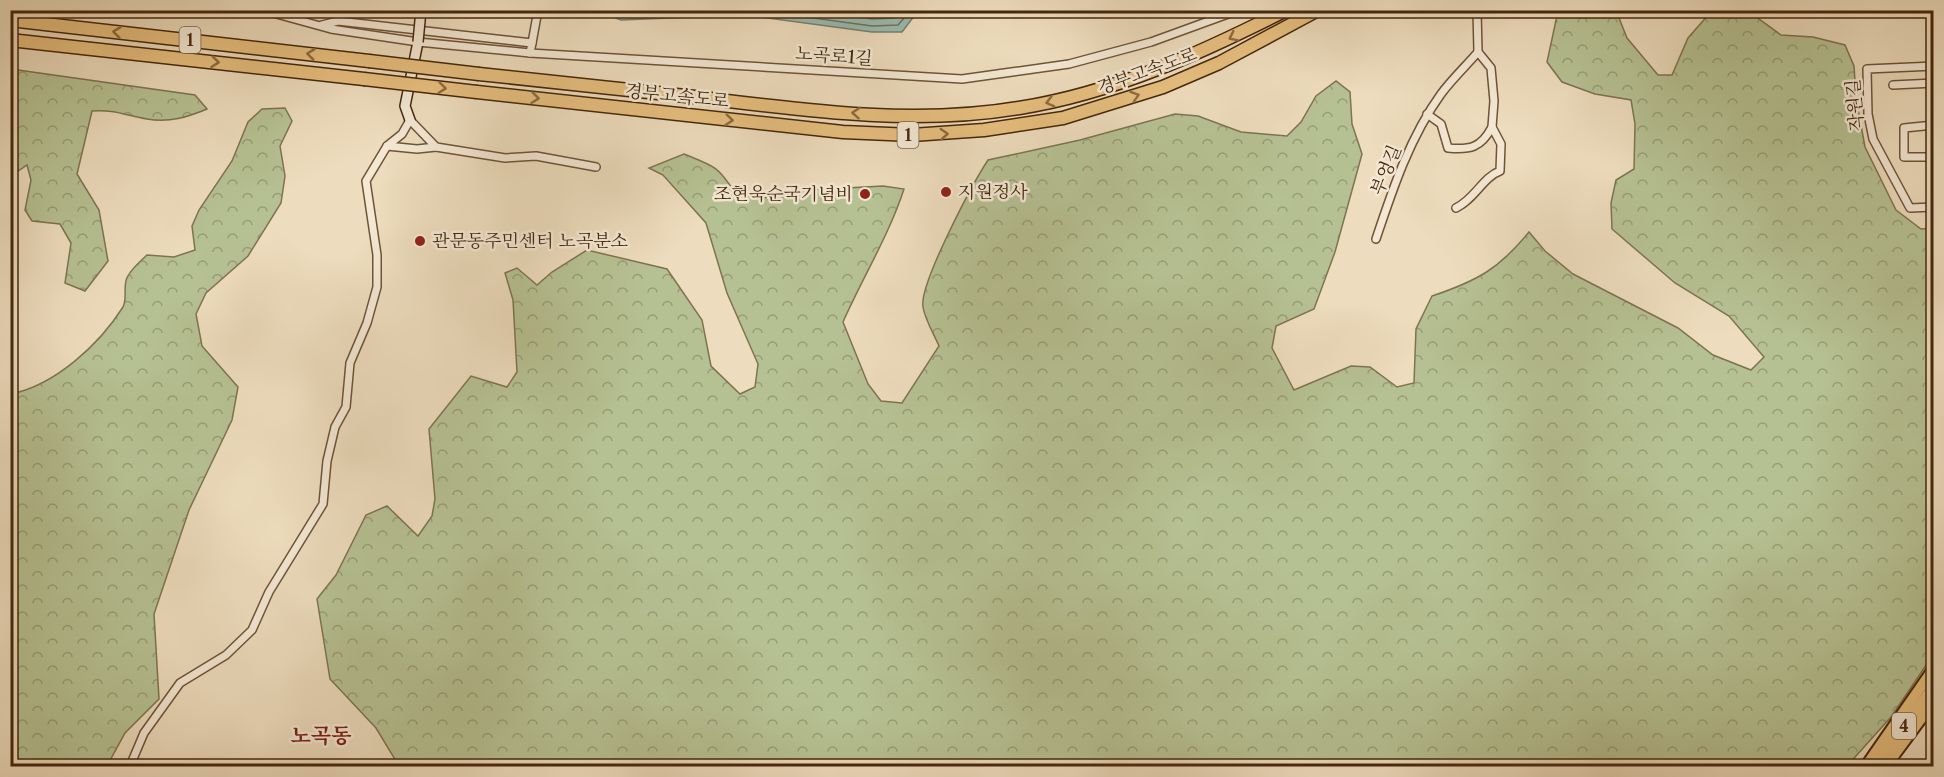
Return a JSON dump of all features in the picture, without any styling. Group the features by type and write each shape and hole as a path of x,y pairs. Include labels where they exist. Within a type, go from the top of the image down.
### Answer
{"highway":[{"name":"경부고속도로","path":"10,20 809,110 887,115 957,115 1040,104 1138,76 1198,54 1286,10"},
{"name":"경부고속도로","path":"10,40 843,132 912,135 984,130 1064,118 1163,87 1219,63 1318,10"}],"main road":[{"path":"410,120 405,106 418,42 421,10"},
{"path":"1866,766 1934,668"},
{"name":"4","path":"1875,766 1934,686"},
{"name":"4","path":"1886,766 1934,700"},
{"path":"1891,766 1934,708"}],"street":[{"path":"262,10 322,25 338,21 532,43"},
{"path":"530,53 538,10"},
{"name":"노곡로1길","path":"322,25 418,42 530,53 962,79 1069,64 1151,42 1239,10"},
{"path":"1427,114 1442,124 1448,148 1468,150 1486,138 1492,127 1494,101 1491,68 1478,52 1477,10"},
{"name":"부엉길","path":"1376,238 1394,183 1427,114 1478,52"},
{"name":"작원길","path":"1934,66 1867,69 1868,114 1873,139 1910,208 1934,207"},
{"path":"1893,85 1934,83"},
{"path":"130,766 144,733 180,683 226,655 252,630 269,592 323,504 327,461 335,427 346,407 350,363 367,323 377,287 377,255 366,181 387,146 402,134 410,120 436,147"},
{"path":"1934,125 1904,128 1904,157 1934,157"},
{"path":"1456,208 1468,202 1491,174 1500,171 1501,144 1492,127"},
{"path":"387,146 417,149 436,147 505,158 536,156 596,167"}],"green space":[{"path":"1558,11 1612,11 1619,18 1627,38 1658,75 1672,75 1688,38 1710,13 1717,11 1748,11 1781,35 1813,37 1845,45 1854,66 1856,98 1865,147 1896,210 1921,229 1933,228 1933,655 1891,717 1847,766 399,766 376,728 330,679 317,599 336,575 366,515 387,506 418,536 432,516 435,499 429,429 471,376 507,387 517,372 513,300 505,273 517,268 537,285 552,272 587,250 667,269 702,320 711,366 740,394 755,387 758,364 727,293 706,223 663,175 649,168 684,154 714,168 724,177 735,193 763,198 808,190 883,186 904,189 843,322 868,384 881,401 902,403 939,346 924,312 924,295 948,234 988,160 1080,140 1175,114 1198,116 1241,132 1287,136 1301,122 1316,96 1336,81 1350,92 1352,124 1362,154 1335,252 1314,309 1276,326 1272,348 1294,390 1351,366 1370,367 1397,387 1414,383 1416,329 1432,296 1475,279 1497,265 1529,232 1545,251 1573,274 1678,328 1713,355 1751,370 1764,357 1729,316 1675,283 1612,229 1611,203 1616,180 1634,169 1635,124 1631,100 1595,94 1562,82 1547,62"},
{"path":"11,69 195,95 207,109 171,120 92,111 77,174 99,210 108,261 85,291 65,283 71,243 60,224 32,221 25,210 31,180 27,165 11,176"},
{"path":"285,108 292,121 280,146 285,176 281,203 248,256 206,293 196,314 202,346 238,387 232,420 189,510 154,614 159,699 125,733 107,766 11,766 11,394 44,382 89,349 123,307 126,279 147,255 174,257 195,250 192,226 199,210 232,161 248,122 262,109"}],"water":[{"path":"597,11 918,11 902,32 872,32 745,15 621,20"}],"place":[{"name":"지원정사","path":"946,192"},
{"name":"조현욱순국기념비","path":"865,194"},
{"name":"관문동주민센터 노곡분소","path":"420,241"}],"district":[{"name":"노곡동","path":"321,736"}]}
